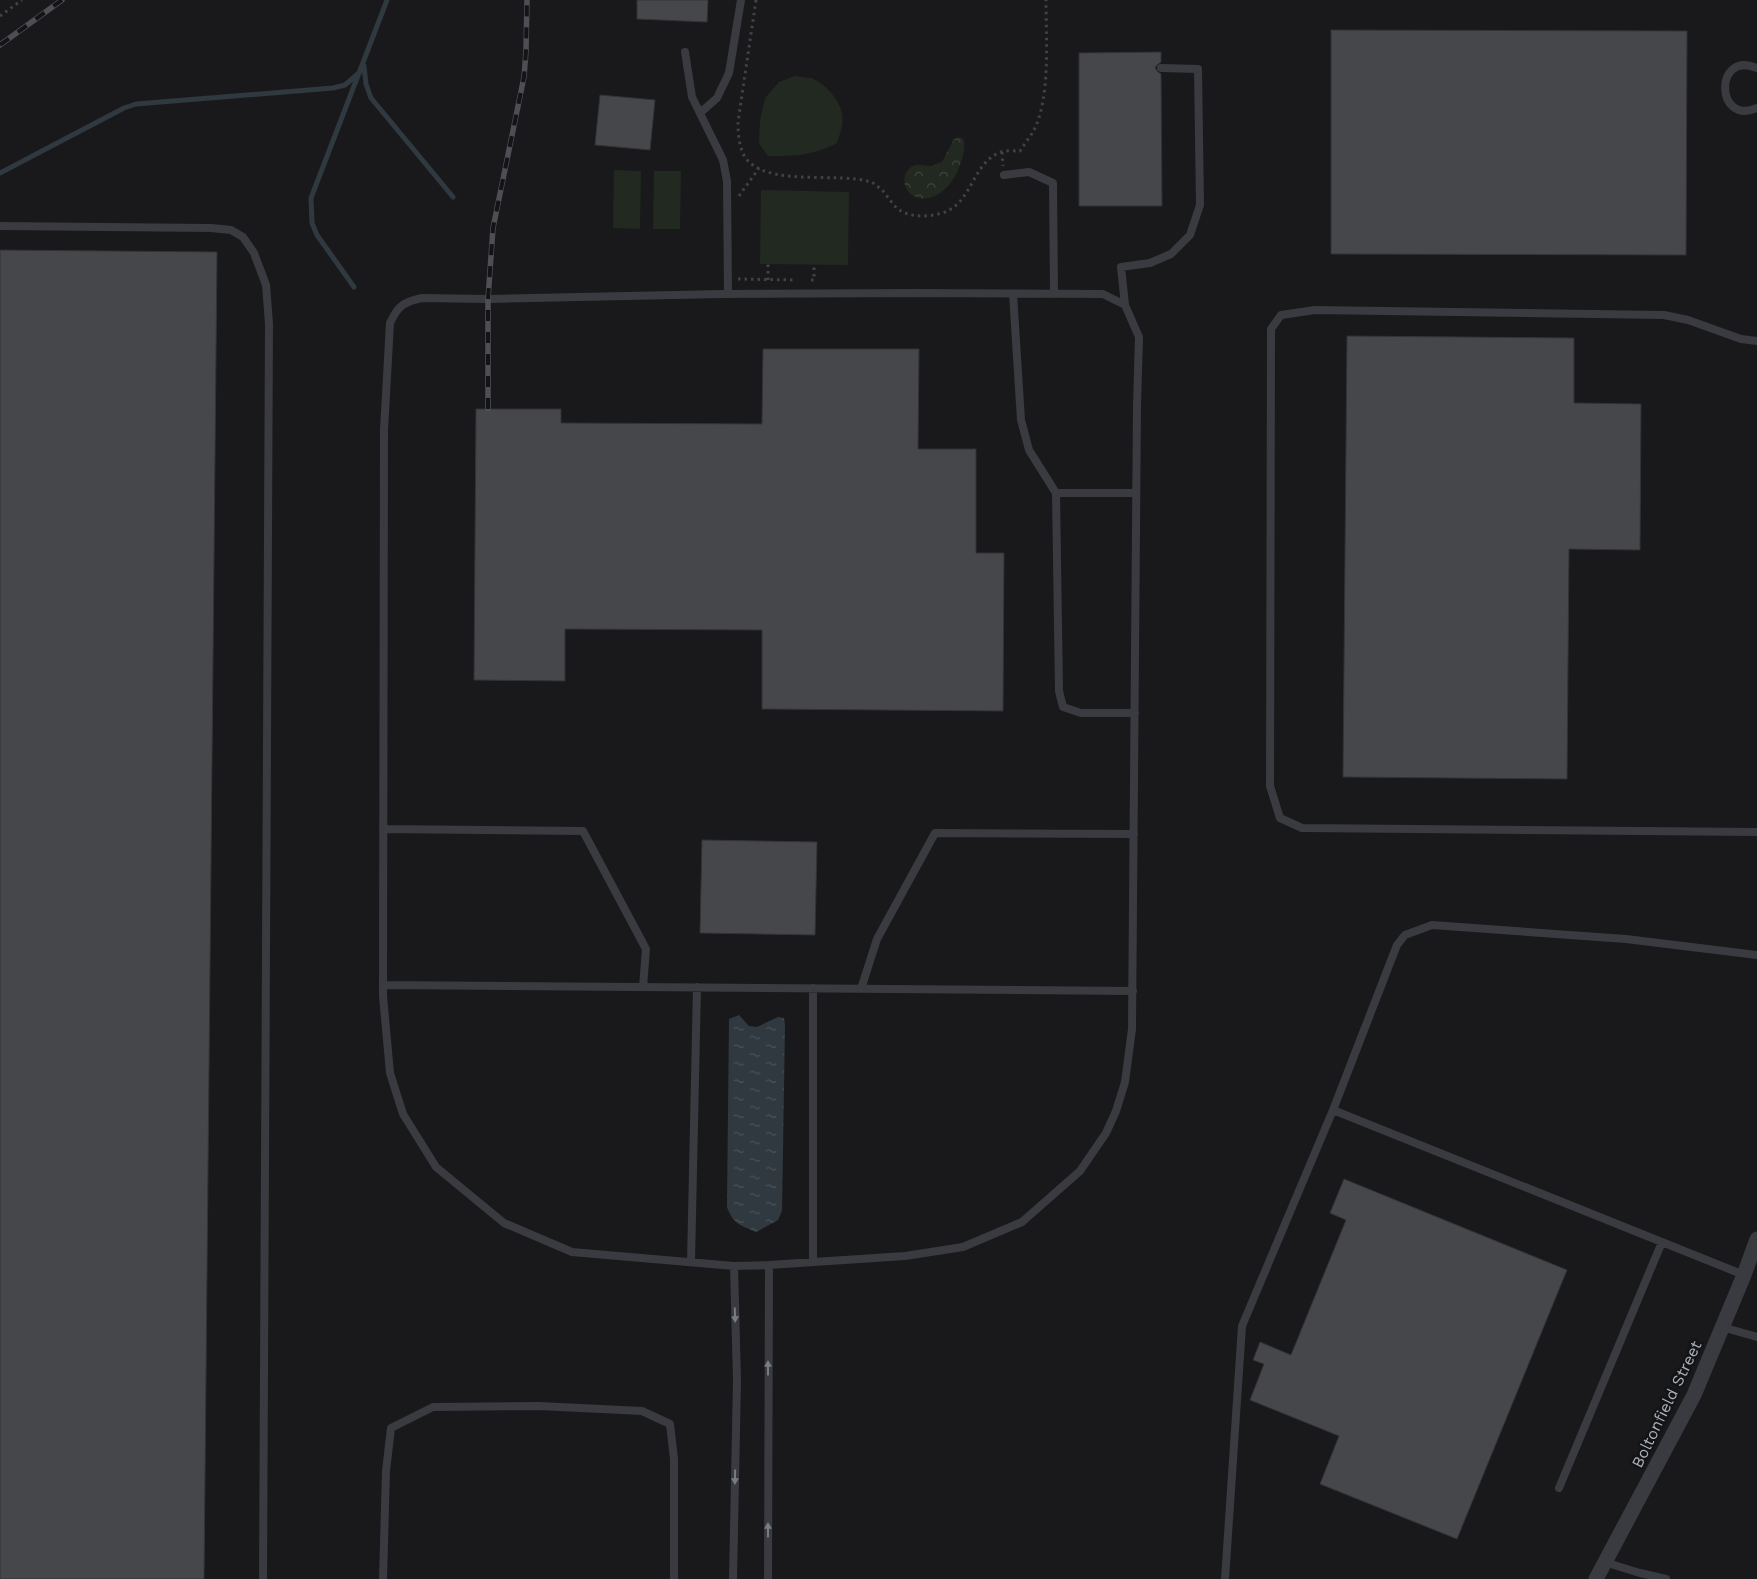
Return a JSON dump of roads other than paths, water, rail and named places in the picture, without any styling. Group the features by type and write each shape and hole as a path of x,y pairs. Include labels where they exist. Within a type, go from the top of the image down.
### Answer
{"street":[{"name":"Boltonfield Street","path":"1596,1579 1694,1395 1757,1239"}],"lane":[{"path":"700,114 717,98 729,73 741,0"},
{"path":"685,52 692,97 723,160 727,181 728,294"},
{"path":"1757,68 1748,65 1734,69 1729,74 1724,88 1725,95 1734,106 1748,110 1757,108"},
{"path":"1125,305 1103,294 728,294 422,298 398,308 390,323 384,430 383,985 390,1073 403,1114 436,1167 504,1223 572,1252 734,1266 769,1266 905,1256 963,1247 1022,1222 1080,1171 1106,1133 1116,1111 1124,1082 1132,1029 1133,991 1136,492 1140,337 1125,305 1121,267 1150,263 1171,254 1190,235 1200,205 1198,69 1161,68"},
{"path":"1004,175 1029,172 1053,183 1054,294"},
{"path":"0,226 211,228 231,230 243,237 254,253 266,285 269,344 263,1579"},
{"path":"1014,294 1021,420 1029,450 1056,493 1059,691 1062,706 1081,713 1135,713"},
{"path":"1757,341 1741,339 1688,320 1664,315 1316,310 1281,315 1271,329 1270,786 1280,818 1302,828 1757,832"},
{"path":"1056,493 1136,492"},
{"path":"383,829 583,831 646,949 642,987"},
{"path":"860,989 877,939 935,833 1134,834"},
{"path":"1225,1579 1242,1326 1333,1110 1397,945 1405,935 1432,925 1626,939 1757,955"},
{"path":"383,985 1133,991"},
{"path":"691,1262 697,988"},
{"path":"813,988 813,1262"},
{"path":"1333,1110 1744,1275"},
{"path":"1559,1488 1662,1242"},
{"path":"733,1579 737,1380 734,1266"},
{"path":"768,1579 769,1266"},
{"path":"1722,1327 1757,1337"},
{"path":"383,1579 386,1470 391,1428 433,1406 529,1406 642,1411 670,1424 674,1459 674,1579"},
{"path":"1604,1562 1666,1579"}],"water":[{"path":"739,1015 749,1026 757,1027 778,1017 784,1018 785,1025 782,1211 778,1220 756,1232 735,1221 727,1207 729,1019"}],"waterway":[{"path":"354,287 317,235 312,223 311,198 387,0"},
{"path":"364,66 366,84 371,98 453,197"},
{"path":"0,173 124,108 136,104 333,88 345,85 360,72"}],"railway":[{"path":"0,45 62,0"},
{"path":"488,409 488,299 493,228 524,77 527,0"}]}
